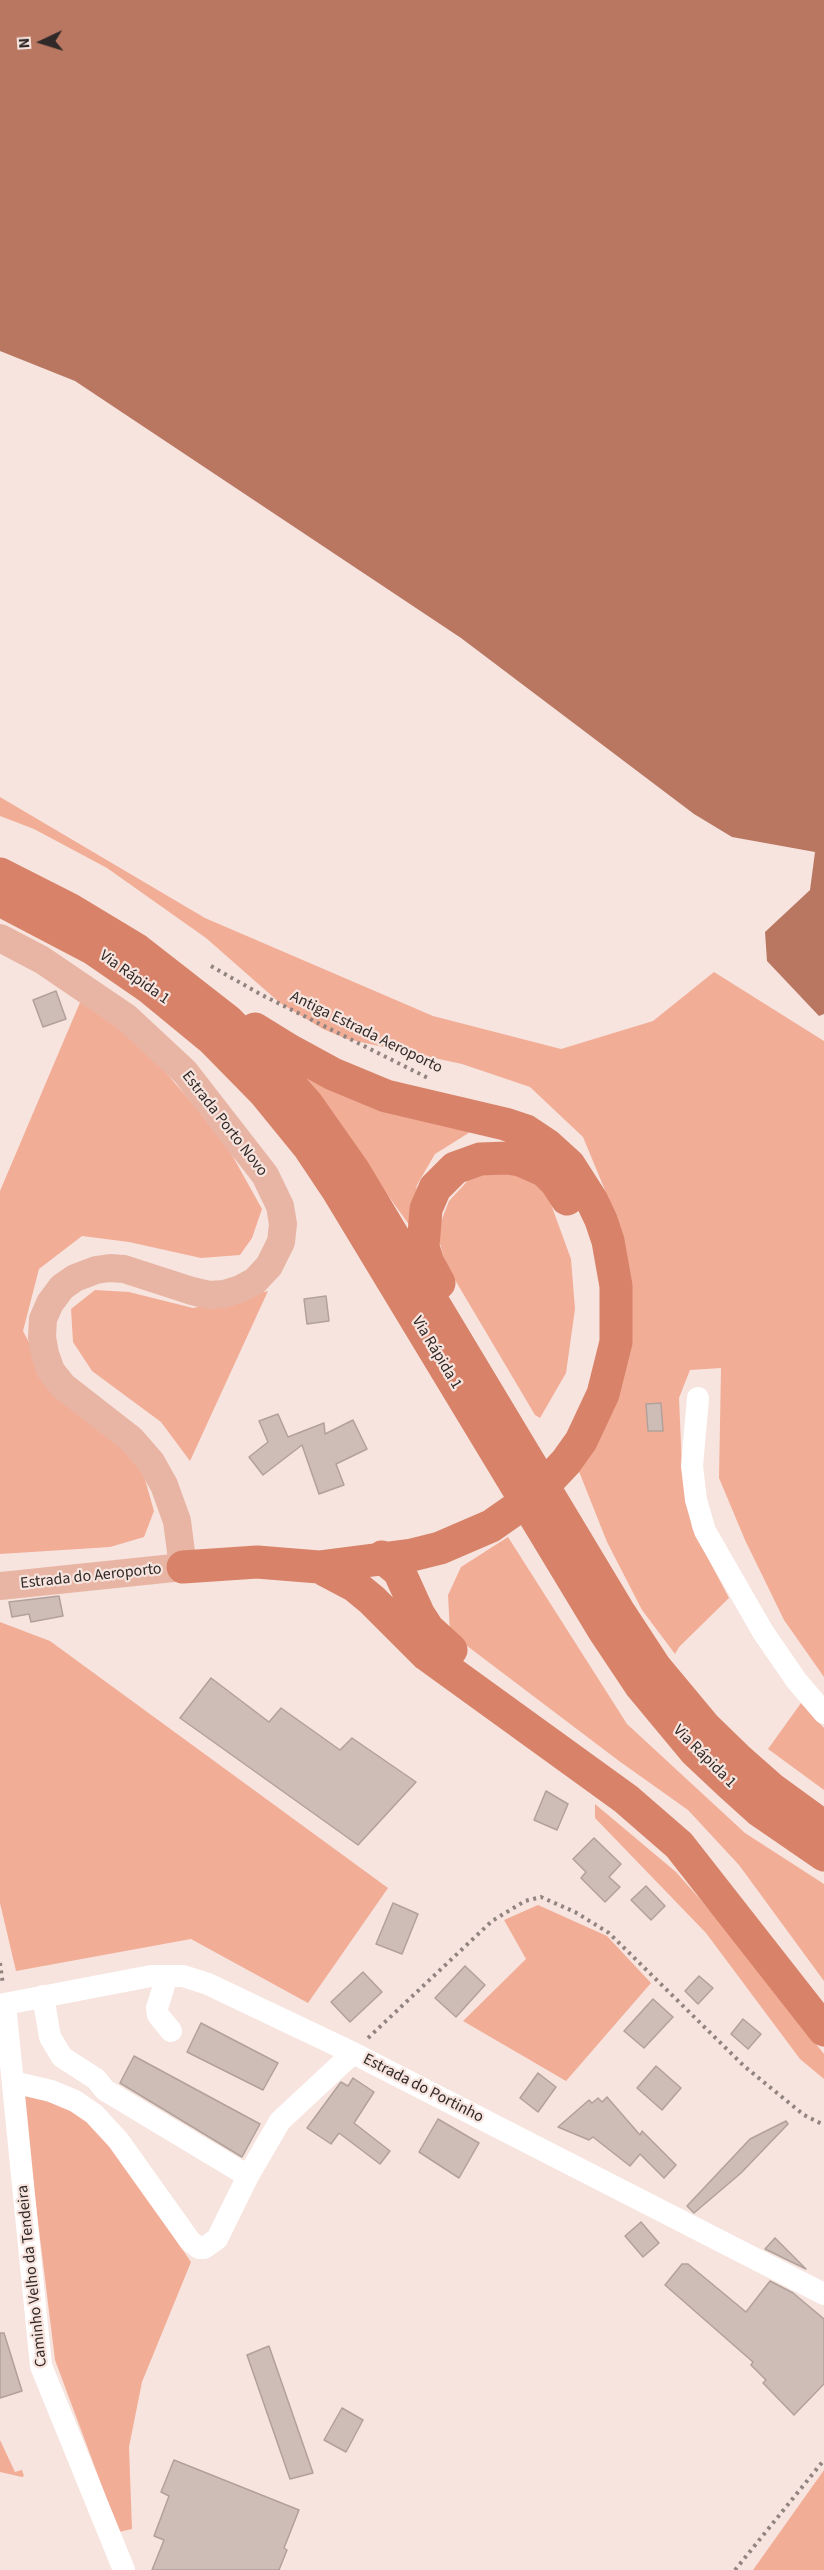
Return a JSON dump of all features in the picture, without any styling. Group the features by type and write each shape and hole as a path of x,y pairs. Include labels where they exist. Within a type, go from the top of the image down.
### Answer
{"highway":[{"name":"Via Rápida 1","path":"0,874 104,929 137,950 203,980 259,1050 307,1104 354,1171 619,1612 675,1692 738,1759 772,1789 824,1827"},
{"name":"Via Rápida 1","path":"0,900 83,943 150,988 212,1039 265,1093 309,1147 338,1190 579,1590 641,1686 695,1751 729,1783 760,1810 824,1855"},
{"path":"183,1567 257,1562 319,1567 382,1550 436,1530 486,1517 534,1496 561,1453 593,1419 603,1394 616,1342 617,1312 613,1264 608,1241 592,1201 569,1165 547,1145 526,1131 505,1124 386,1096 333,1074 288,1050 203,980"},
{"path":"526,1457 477,1349 428,1263 423,1247 424,1218 429,1198 447,1173 468,1162 480,1159 507,1158 527,1162 544,1171 556,1182 569,1202 591,1257 596,1284 598,1320 595,1352 561,1453"},
{"path":"404,1615 432,1557 440,1548 486,1517"},
{"path":"257,1562 318,1547 353,1543 412,1555 440,1548"},
{"path":"382,1550 399,1571 404,1615 427,1655 626,1799 679,1845 824,2030"},
{"path":"319,1567 428,1629 456,1655 581,1743 692,1834 729,1878 824,2005"}],"main road":[{"name":"Estrada Porto Novo","path":"0,938 42,960 126,1017 184,1072 265,1174 280,1206 283,1224 281,1242 269,1266 261,1275 240,1289 224,1294 209,1295 124,1269 96,1270 75,1278 62,1287 50,1303 44,1319 42,1337 51,1371 63,1386 131,1439 151,1462 164,1485 177,1521 183,1567"},
{"name":"Estrada do Aeroporto","path":"0,1586 183,1567"}],"street":[{"path":"698,1398 692,1466 696,1500 705,1531 763,1632 796,1680 824,1713"},
{"name":"Estrada do Portinho","path":"2,2004 151,1976 183,1976 208,1984 353,2054 824,2294"},
{"path":"167,1976 159,1997 158,2015 171,2031"},
{"path":"43,1996 50,2037 62,2057 96,2079 105,2090 248,2176"},
{"name":"Caminho Velho da Tendeira","path":"2,2004 13,2082 41,2366 124,2570"},
{"path":"13,2082 51,2091 75,2101 94,2114 118,2140 185,2234 199,2248 209,2246 217,2239 248,2176 280,2121 353,2054"}],"path":[{"name":"Antiga Estrada Aeroporto","path":"203,980 260,994 434,1081"},
{"path":"353,2054 492,1921 525,1900 542,1897 575,1912 609,1934 744,2066 804,2115 824,2126"},
{"path":"735,2570 824,2460"}],"shaded area":[{"path":"0,0 824,0 824,1014 819,1016 767,961 765,932 810,890 815,852 732,837 694,814 461,638 75,381 0,351"},
{"path":"0,797 205,918 433,1016 561,1049 653,1021 714,972 824,1041 824,1677 784,1620 745,1540 719,1478 721,1368 690,1370 679,1398 682,1468 692,1528 729,1598 679,1647 675,1654 642,1610 607,1542 578,1469 587,1456 614,1212 583,1137 530,1087 462,1064 347,1039 323,1029 280,1003 206,938 107,868 34,829 0,816"},
{"path":"84,993 125,1026 222,1137 262,1209 252,1238 240,1255 201,1258 129,1242 82,1236 39,1269 23,1331 55,1392 120,1440 144,1476 154,1511 144,1537 110,1547 0,1554 0,1191"},
{"path":"293,1064 483,1124 435,1154 417,1185 410,1226"},
{"path":"526,1172 548,1196 571,1259 575,1309 566,1373 540,1418 535,1415 445,1263 437,1232 449,1201 474,1174"},
{"path":"95,1290 129,1292 193,1308 268,1291 190,1461 161,1422 92,1371 73,1342 71,1309"},
{"path":"508,1537 627,1724 745,1833 824,1884 824,1981 739,1865 688,1810 619,1761 450,1633 448,1595 461,1567"},
{"path":"0,1622 50,1641 388,1888 308,2003 191,1939 16,1971 0,1903"},
{"path":"801,1703 824,1728 824,1790 768,1749"},
{"path":"595,1804 676,1872 714,1915 824,2054 824,2079 800,2059 706,1933 595,1818"},
{"path":"538,1905 607,1936 651,1983 566,2081 463,2021 526,1959 504,1920"},
{"path":"20,2094 66,2106 98,2130 191,2262 142,2382 129,2447 132,2529 119,2532 55,2360 24,2108"},
{"path":"0,2440 15,2472 22,2470 24,2476 0,2472"},
{"path":"824,2470 824,2570 753,2570"}],"building":[{"path":"56,991 66,1019 43,1027 33,1000"},
{"path":"326,1296 329,1321 307,1324 304,1299"},
{"path":"661,1403 663,1431 648,1431 646,1404"},
{"path":"278,1414 288,1437 324,1423 325,1434 353,1420 367,1449 336,1464 344,1485 319,1494 302,1445 263,1475 249,1457 268,1442 259,1421"},
{"path":"59,1596 63,1616 31,1622 29,1614 12,1617 9,1602"},
{"path":"211,1678 269,1722 281,1708 340,1750 352,1738 416,1782 358,1845 180,1718"},
{"path":"546,1791 568,1804 557,1830 534,1820"},
{"path":"594,1838 621,1864 609,1877 620,1887 605,1902 581,1878 586,1872 573,1859"},
{"path":"646,1886 665,1906 651,1920 631,1900"},
{"path":"393,1903 418,1914 402,1954 376,1944"},
{"path":"465,1966 485,1985 456,2017 435,1998"},
{"path":"363,1972 382,1992 350,2022 331,2002"},
{"path":"699,1976 713,1988 698,2004 685,1991"},
{"path":"653,1999 673,2017 644,2048 624,2031"},
{"path":"743,2019 761,2034 748,2049 731,2034"},
{"path":"201,2023 278,2063 263,2090 187,2052"},
{"path":"134,2056 260,2124 242,2157 120,2083"},
{"path":"656,2066 681,2088 662,2110 637,2088"},
{"path":"538,2073 556,2087 538,2112 520,2098"},
{"path":"353,2078 374,2092 354,2123 390,2151 380,2164 339,2133 331,2144 307,2128 341,2082 348,2086"},
{"path":"607,2097 640,2135 642,2131 676,2165 664,2178 640,2154 630,2166 593,2137 589,2140 558,2127 589,2100 592,2103 598,2098 602,2102"},
{"path":"438,2119 479,2143 459,2178 419,2152"},
{"path":"786,2121 788,2124 741,2173 694,2213 687,2206 750,2139"},
{"path":"641,2222 659,2243 643,2257 625,2236"},
{"path":"775,2238 806,2269 765,2249"},
{"path":"682,2264 688,2264 746,2312 770,2281 793,2293 824,2319 824,2384 794,2415 763,2383 766,2380 751,2365 753,2362 665,2285"},
{"path":"0,2333 4,2333 22,2391 0,2398"},
{"path":"269,2346 313,2473 290,2479 247,2355"},
{"path":"342,2408 363,2420 346,2452 324,2440"},
{"path":"174,2460 299,2510 284,2548 287,2550 279,2570 152,2570 164,2540 154,2536 169,2496 161,2492"}]}
